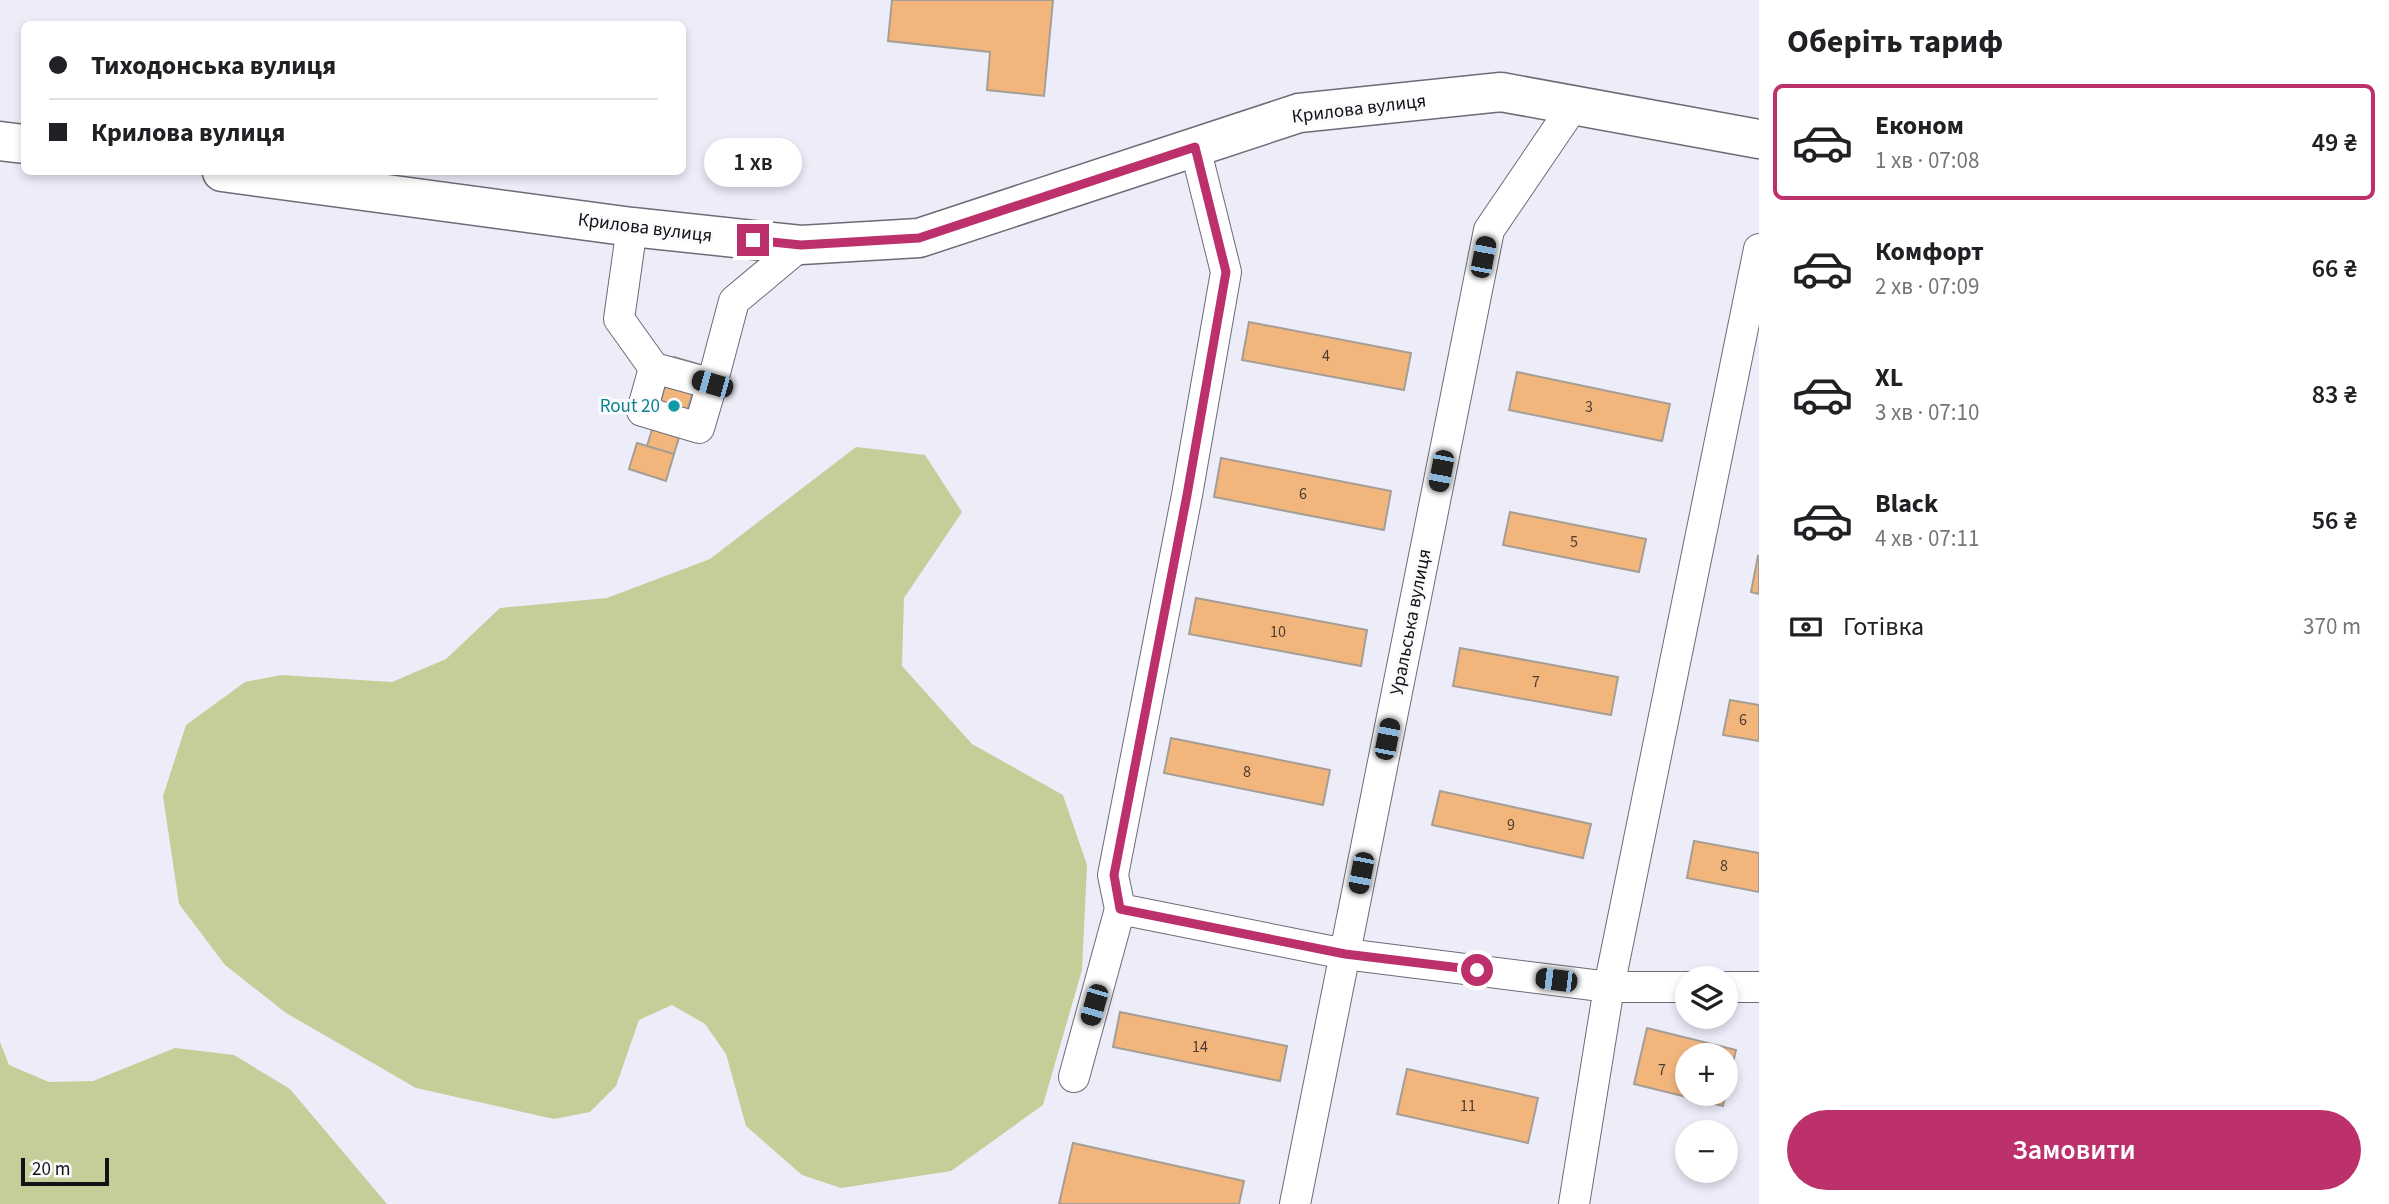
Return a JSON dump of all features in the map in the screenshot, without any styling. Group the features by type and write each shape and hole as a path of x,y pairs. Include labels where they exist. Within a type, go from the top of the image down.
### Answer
{"main road":[{"name":"Крилова вулиця","path":"244,175 632,227 801,245 919,238 1298,113 1501,92 1759,139"},
{"path":"0,141 21,144"}],"street":[{"name":"Уральська вулиця","path":"1295,1204 1489,230 1574,105"},
{"path":"1074,1077 1120,909 1114,875 1187,495 1226,272 1195,147"},
{"path":"632,227 619,319 654,368 712,384"},
{"path":"654,368 642,411 699,428 734,301 801,245"},
{"path":"1574,1204 1609,986 1759,249"},
{"path":"1120,909 1345,954 1609,986 1675,986"},
{"path":"1738,986 1759,986"}],"green space":[{"path":"856,447 925,455 962,512 904,598 902,666 972,744 1063,795 1087,865 1082,970 1043,1105 951,1171 841,1188 802,1175 746,1126 726,1054 705,1024 672,1005 639,1020 616,1086 590,1112 554,1119 416,1088 286,1013 225,965 179,904 163,796 186,725 245,682 281,675 392,682 446,659 500,608 607,598 710,559"},
{"path":"0,1042 9,1065 49,1082 93,1081 175,1048 234,1055 290,1089 387,1204 0,1204"}],"building":[{"path":"892,0 1053,0 1044,96 987,90 990,52 888,41"},
{"path":"1249,322 1411,353 1404,390 1242,360"},
{"name":"Rout 20","path":"674,357 701,365 674,454 647,446"},
{"path":"1517,372 1670,404 1662,441 1509,410"},
{"path":"637,443 674,454 666,481 629,469"},
{"path":"1221,458 1391,491 1384,530 1214,497"},
{"path":"1510,512 1646,539 1639,572 1503,545"},
{"path":"1759,557 1759,594 1751,592"},
{"path":"1196,598 1367,630 1361,666 1189,634"},
{"path":"1460,648 1618,677 1611,715 1453,686"},
{"path":"1730,700 1759,705 1759,741 1723,735"},
{"path":"1171,738 1330,770 1323,805 1164,773"},
{"path":"1440,791 1591,824 1583,858 1432,825"},
{"path":"1694,841 1759,853 1759,892 1687,878"},
{"path":"1120,1012 1287,1046 1280,1081 1113,1047"},
{"path":"1647,1028 1708,1043 1675,1043 1675,1094 1634,1084"},
{"path":"1407,1069 1538,1098 1528,1143 1397,1114"},
{"path":"1073,1143 1244,1181 1239,1204 1059,1204"}],"place":[{"name":"Rout 20","path":"674,406"}],"route":[{"path":"753,240 801,245 919,238 1195,147 1226,272 1187,495 1114,875 1120,909 1345,954 1477,970"}]}
